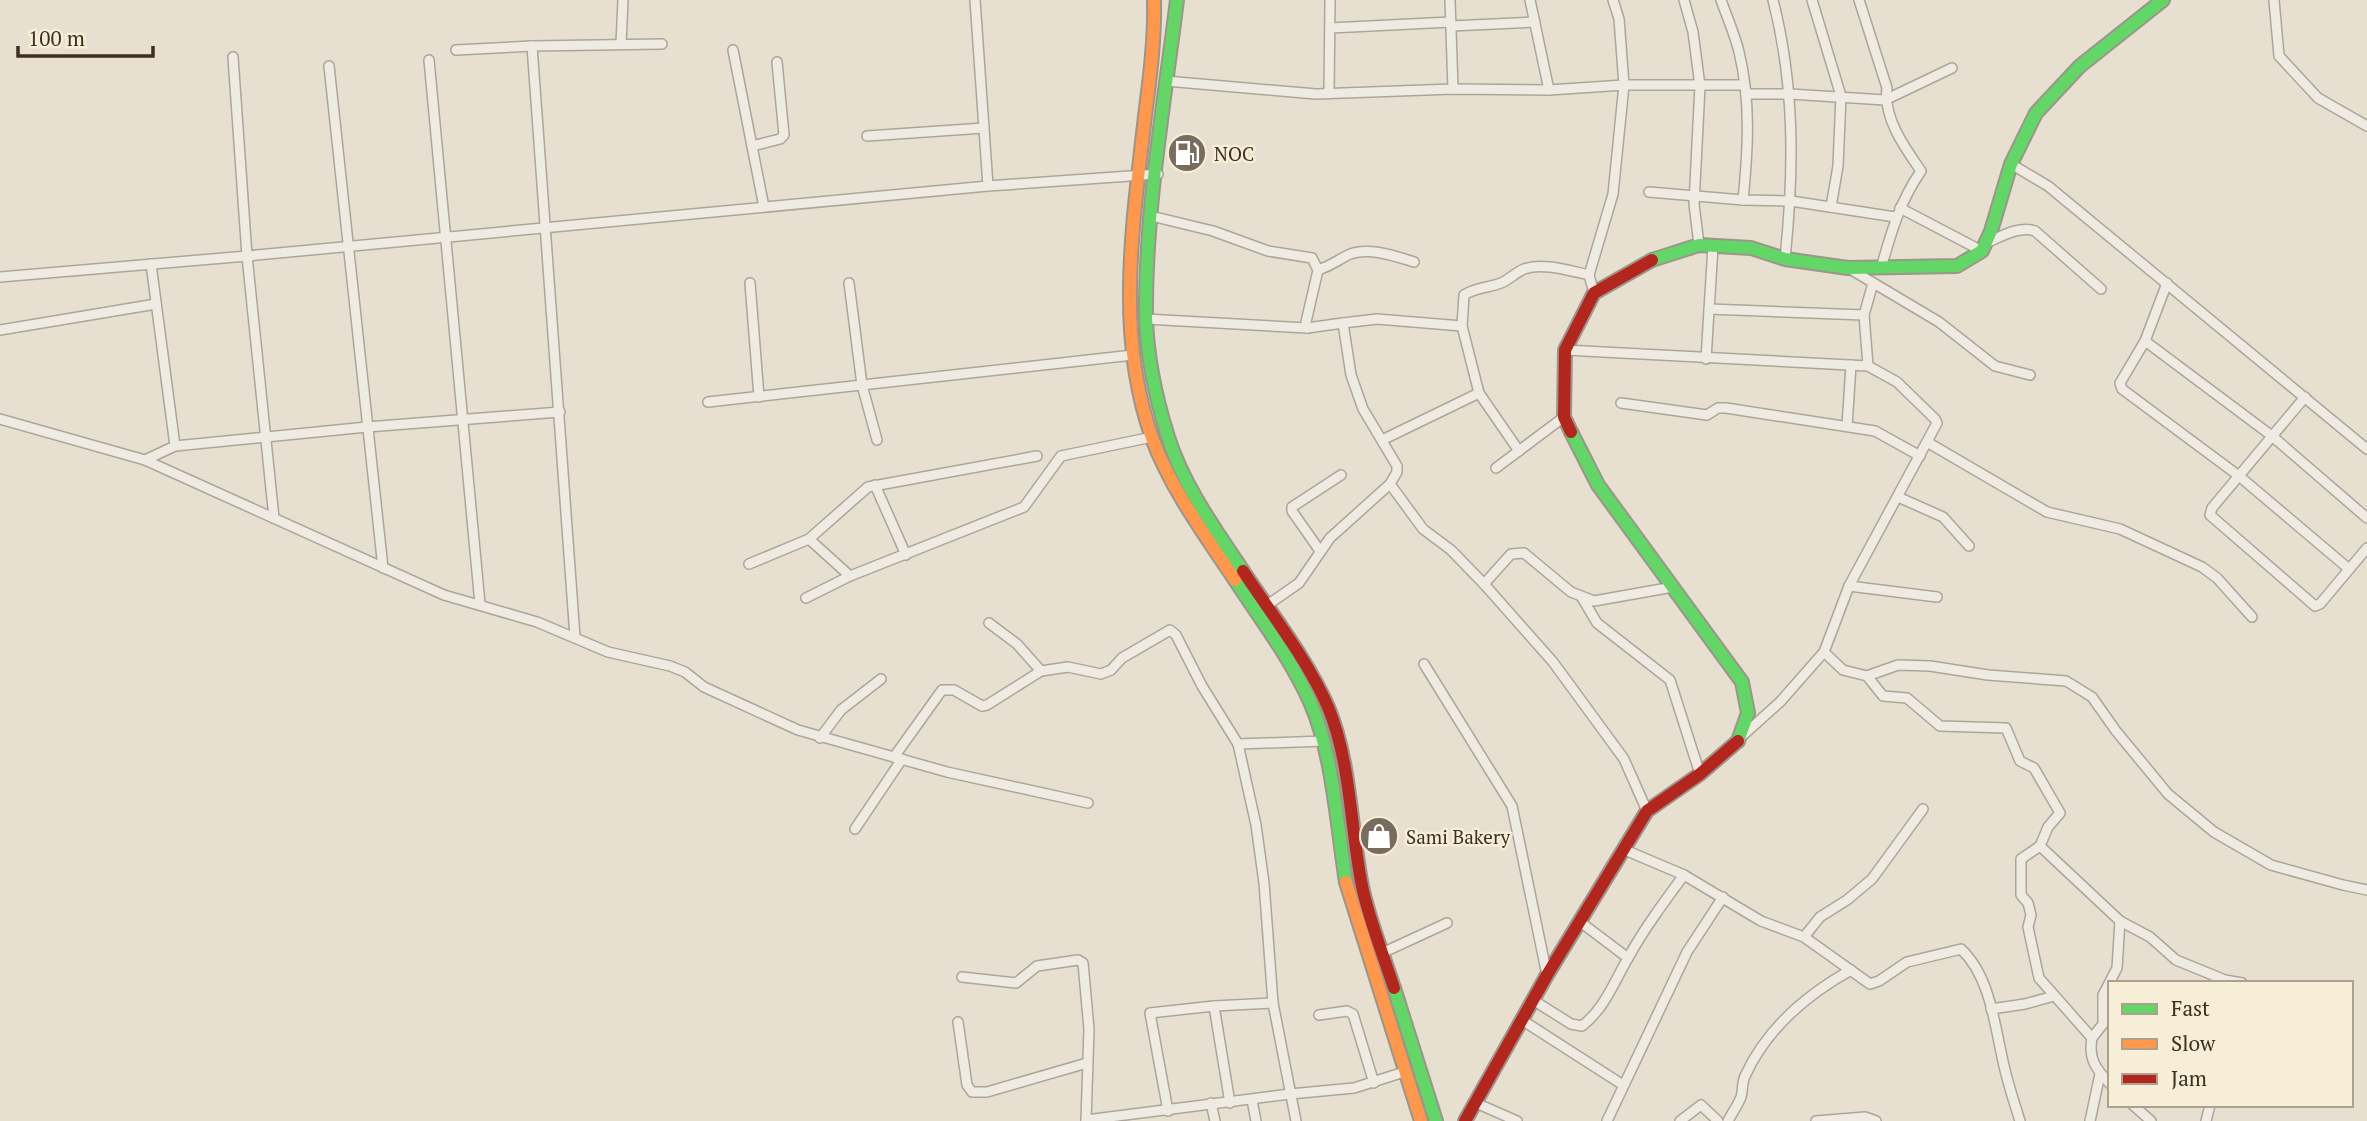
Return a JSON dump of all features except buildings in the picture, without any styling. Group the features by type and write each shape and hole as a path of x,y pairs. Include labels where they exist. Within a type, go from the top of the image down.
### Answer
{"main road":[{"path":"1154,0 1155,31 1134,212 1129,303 1132,355 1152,437 1164,465 1266,606 1309,671 1328,708 1345,761 1348,801 1362,888 1435,1118"},
{"path":"1177,0 1151,216 1146,319 1154,383 1168,438 1201,518 1292,667 1311,704 1324,741 1347,891 1404,1072 1416,1120"},
{"path":"1465,1121 1547,975 1647,811 1700,774 1740,738 1748,713 1742,682 1598,485 1564,417 1565,350 1594,293 1648,261 1706,245 1751,248 1785,259 1848,268 1957,266 1984,247 2011,164 2036,113 2080,66 2163,0"}],"street":[{"path":"621,44 623,0"},
{"path":"975,0 988,186"},
{"path":"1329,93 1330,0"},
{"path":"1450,0 1453,89"},
{"path":"1530,0 1549,90"},
{"path":"1594,293 1589,275 1614,194 1623,85 1619,19 1613,0"},
{"path":"1684,0 1693,32 1700,86 1695,195 1706,245 1709,309 1706,359"},
{"path":"1773,0 1781,30 1790,94 1791,201 1785,259"},
{"path":"1812,0 1841,96 1838,166 1831,208"},
{"path":"1859,0 1886,88 1885,100 1901,142 1922,171 1895,218 1881,268"},
{"path":"2274,0 2279,56 2318,98 2367,127"},
{"path":"1725,1 1739,52 1745,90 1748,144 1743,200"},
{"path":"1330,28 1535,22"},
{"path":"456,50 662,44"},
{"path":"531,46 575,637"},
{"path":"733,50 764,207"},
{"path":"233,57 247,256 274,518"},
{"path":"429,60 480,604"},
{"path":"752,146 780,139 784,135 777,62"},
{"path":"328,66 383,568"},
{"path":"1166,81 1329,93 1453,89 1549,90 1623,85 1700,86 1885,100 1952,68"},
{"path":"867,136 984,128"},
{"path":"2011,164 2048,186 2367,449"},
{"path":"0,276 247,256 988,186 1158,174"},
{"path":"1649,192 1791,201 1895,218"},
{"path":"1900,208 1984,247 2027,228 2035,231 2101,289"},
{"path":"1151,216 1213,231 1269,251 1312,258 1318,270 1306,322 1307,328"},
{"path":"1318,270 1334,265 1350,254 1367,252 1391,254 1414,262"},
{"path":"151,264 175,446"},
{"path":"1519,451 1479,393 1462,326 1464,295 1472,290 1501,284 1522,270 1532,267 1556,268 1589,275"},
{"path":"1848,268 1939,322 1995,366 2030,374"},
{"path":"750,283 759,397"},
{"path":"849,283 862,385 877,440"},
{"path":"1868,366 1864,315 1873,283"},
{"path":"2166,283 2145,341 2120,383 2122,388 2239,476 2349,569"},
{"path":"0,330 156,304"},
{"path":"1709,309 1864,315"},
{"path":"1146,319 1307,328 1377,319 1462,326"},
{"path":"1266,606 1299,583 1342,525 1390,484 1397,472 1397,466 1363,409 1351,375 1343,323"},
{"path":"2145,341 2272,436 2367,518"},
{"path":"1565,350 1868,366 1897,382 1937,423 1849,586 1824,652 1780,702 1740,738"},
{"path":"708,402 1132,355"},
{"path":"1847,426 1851,365"},
{"path":"1382,440 1479,393"},
{"path":"2305,397 2212,508 2210,515 2315,607 2367,548"},
{"path":"1621,403 1707,415 1718,408 1726,408 1847,426 1875,431 1920,456"},
{"path":"145,460 175,446 560,412"},
{"path":"1496,468 1564,417"},
{"path":"0,419 145,460 332,545 365,557 383,568 444,595 480,604 575,637 608,652 670,666 685,672 704,687 820,738 947,772 1088,803"},
{"path":"806,598 850,576 1024,507 1061,456 1152,437"},
{"path":"1927,442 2047,512 2120,529 2202,567 2217,578 2252,617"},
{"path":"749,564 809,540 863,491 875,485 1037,456"},
{"path":"1321,551 1292,511 1292,507 1341,475"},
{"path":"1390,484 1423,529 1451,550 1553,662 1624,759 1647,811"},
{"path":"875,485 906,555"},
{"path":"1898,497 1943,517 1969,546"},
{"path":"809,540 850,576"},
{"path":"1484,584 1511,555 1524,552 1571,592 1594,601 1673,587"},
{"path":"1849,586 1937,597"},
{"path":"1581,596 1597,623 1670,680 1700,774"},
{"path":"989,623 1017,644 1041,671"},
{"path":"855,830 942,690 954,690 982,706 987,705 1041,671 1068,667 1101,674 1111,670 1122,658 1170,630 1176,635 1202,686 1238,744 1256,825 1264,883 1273,1003 1296,1121"},
{"path":"1824,652 1843,670 1867,676 1898,665 2066,681 2092,697 2168,794 2214,832 2271,865 2367,890"},
{"path":"1424,664 1512,806 1547,975"},
{"path":"1867,676 1883,696 1906,698 1940,726 2006,728 2020,761 2034,768 2060,813 2048,827 2040,846 2021,859 2021,895 2028,903 2031,915 2028,927 2039,978 2092,1038"},
{"path":"820,738 841,710 881,679"},
{"path":"1238,744 1324,741"},
{"path":"1804,937 1820,917 1847,900 1872,879 1923,809"},
{"path":"2040,846 2120,921 2150,937 2176,960 2231,981"},
{"path":"1625,850 1684,875 1761,921 1804,937 1870,984 1907,962 1961,949 1974,961 1991,1009 2020,1121"},
{"path":"1533,1000 1571,1024 1582,1026 1593,1017 1612,990 1628,958 1684,875"},
{"path":"1607,1121 1687,952 1723,897"},
{"path":"2110,981 2117,968 2120,921"},
{"path":"1579,922 1628,958"},
{"path":"1382,953 1447,923"},
{"path":"962,976 1016,984 1037,966 1078,960 1083,963 1088,1029 1086,1121 1151,1117 1168,1111 1211,1104 1354,1088 1404,1072"},
{"path":"1728,1121 1742,1095 1744,1079 1763,1045 1797,1005 1821,986 1851,970"},
{"path":"2108,985 2103,995 2103,1024 2092,1038 2090,1051 2095,1068 2108,1082"},
{"path":"1991,1009 2054,996"},
{"path":"1168,1111 1150,1013 1273,1003"},
{"path":"1214,1006 1230,1102"},
{"path":"1319,1016 1347,1011 1353,1014 1374,1083"},
{"path":"1522,1020 1623,1085"},
{"path":"958,1022 967,1085 972,1092 987,1092 1087,1063"},
{"path":"2090,1121 2100,1074"},
{"path":"1252,1100 1256,1121"},
{"path":"1476,1103 1517,1121"},
{"path":"1211,1104 1215,1121"},
{"path":"1680,1121 1701,1105 1718,1121"},
{"path":"2135,1107 2151,1121"},
{"path":"1816,1121 1865,1117 1876,1121"},
{"path":"1416,1120 1435,1118"}],"traffic: fast":[{"path":"1177,0 1156,158 1149,238 1146,317 1148,347 1160,408 1174,455 1201,506 1243,571"},
{"path":"1652,260 1699,245 1751,248 1785,259 1848,268 1957,266 1982,251 1991,231 2011,164 2036,113 2080,66 2163,0"},
{"path":"1571,432 1598,485 1742,682 1748,713 1738,741"},
{"path":"1235,580 1276,640 1311,704 1329,768 1346,882"},
{"path":"1394,988 1436,1121"}],"traffic: slow":[{"path":"1154,0 1152,58 1132,237 1130,319 1134,359 1141,399 1160,457 1189,511 1235,580"},
{"path":"1346,882 1421,1121"}],"traffic: jam":[{"path":"1571,432 1564,417 1565,350 1594,293 1652,260"},
{"path":"1243,571 1300,654 1320,689 1336,728 1346,772 1365,899 1394,988"},
{"path":"1465,1121 1547,975 1647,811 1700,774 1738,741"}],"place":[{"name":"NOC","path":"1187,153"},
{"name":"Sami Bakery","path":"1379,836"}]}
